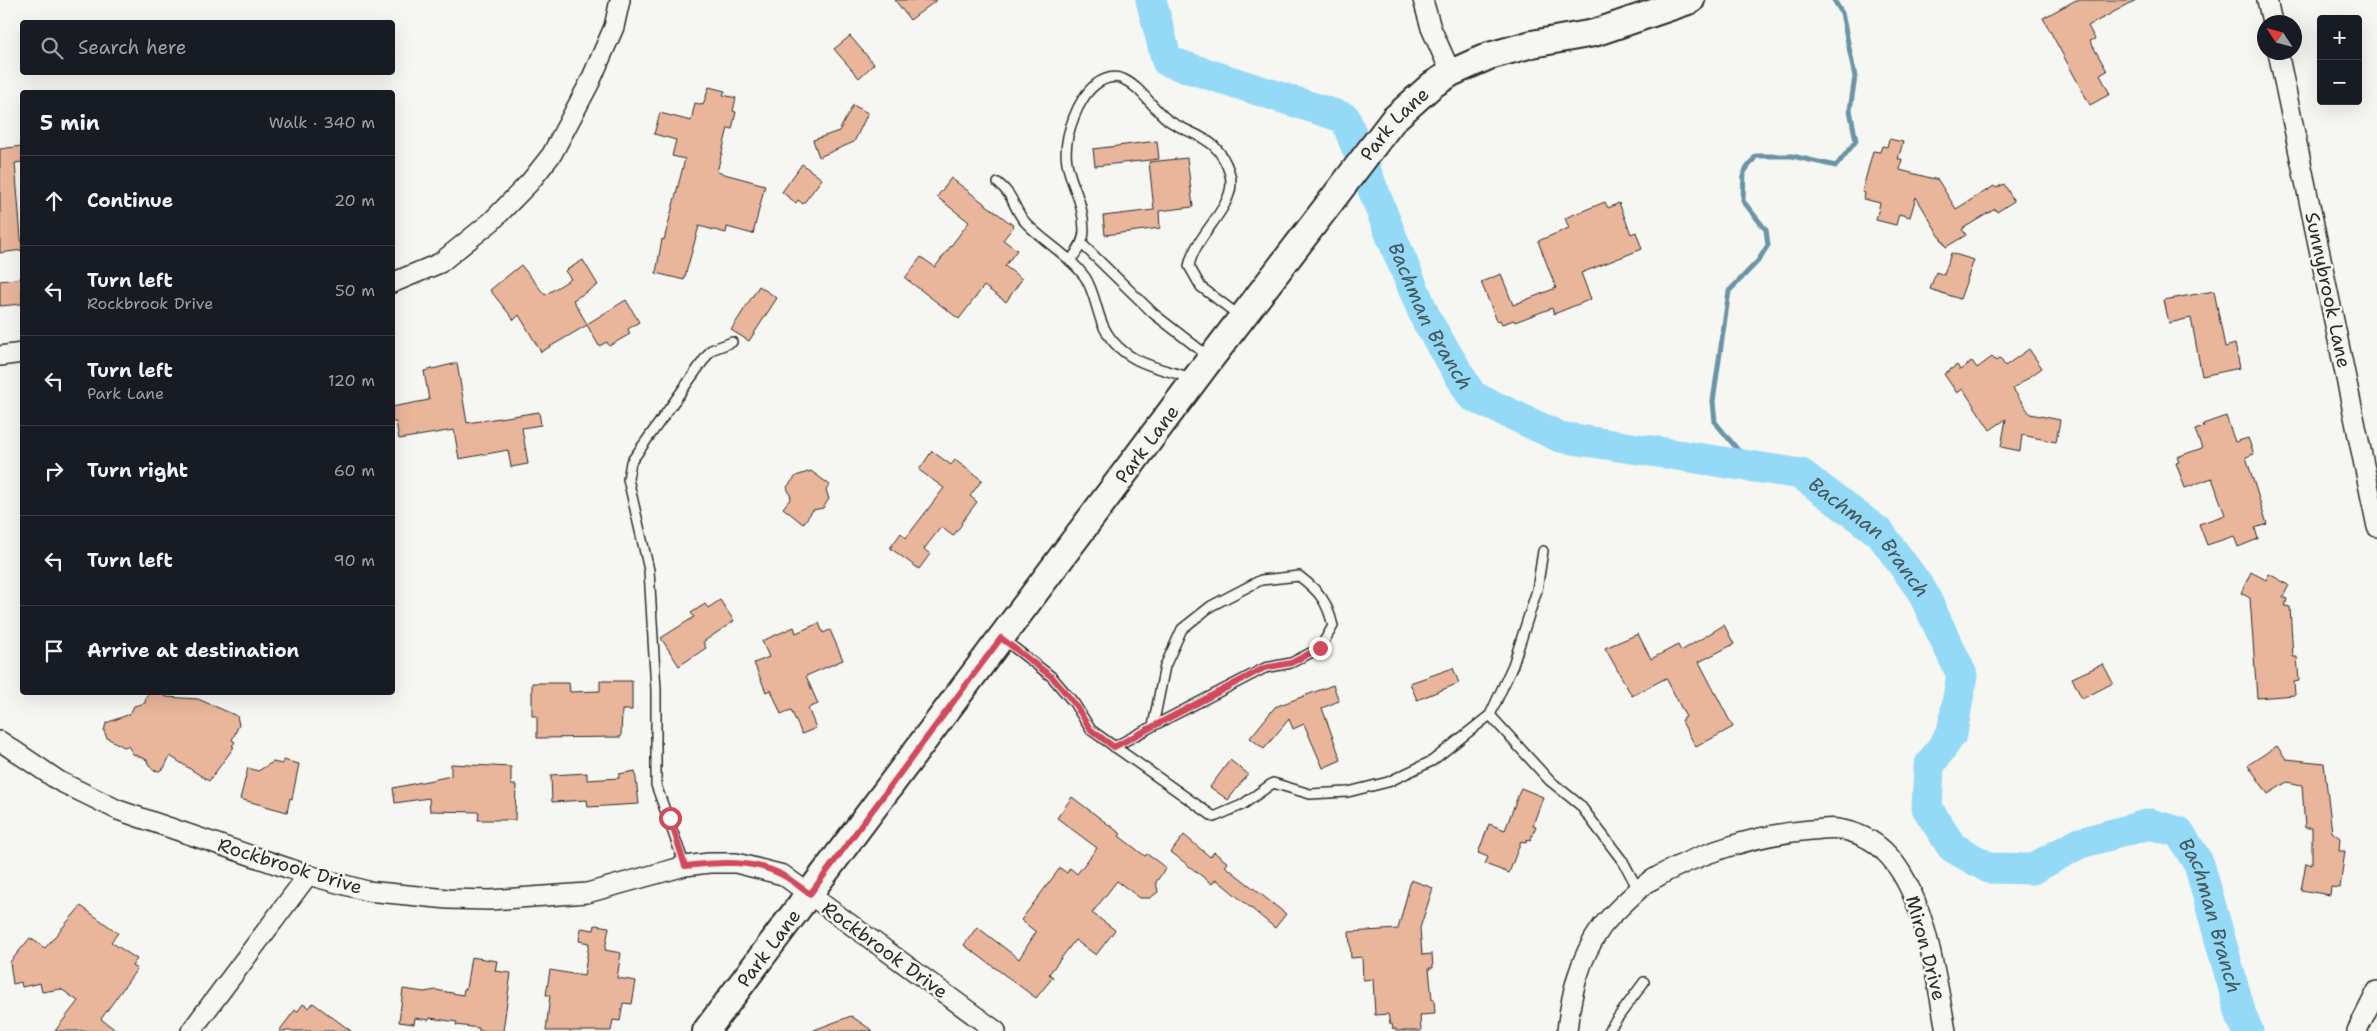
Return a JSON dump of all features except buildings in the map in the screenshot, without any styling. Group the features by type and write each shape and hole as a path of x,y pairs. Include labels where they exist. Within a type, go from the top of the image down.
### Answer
{"street":[{"path":"395,282 440,263 492,221 530,182 552,154 590,82 614,27 620,0"},
{"path":"1423,0 1431,28 1451,73"},
{"name":"Park Lane","path":"706,1031 1195,378 1243,318 1376,140 1415,99 1451,73 1489,56 1532,44 1594,33 1691,0"},
{"path":"2267,0 2270,15"},
{"name":"Sunnybrook Lane","path":"2280,60 2377,527"},
{"path":"0,356 20,353"},
{"name":"Rockbrook Drive","path":"0,741 59,781 118,810 308,876 367,891 448,899 490,900 587,893 685,866 710,863 736,863 758,867 783,875 996,1031"},
{"name":"Miron Drive","path":"1567,1031 1570,1001 1582,959 1602,927 1649,882 1711,853 1783,832 1836,828 1864,836 1885,852 1908,881 1931,951 1946,1031"},
{"path":"191,1031 308,876"},
{"path":"2357,1031 2377,991"}],"lane":[{"path":"1070,261 1082,244 1084,231 1080,210 1066,166 1064,151 1067,134 1077,109 1093,87 1113,77 1121,79 1130,84 1168,120 1214,146 1227,167 1231,180 1231,192 1192,253 1189,266 1201,287 1243,318"},
{"path":"998,183 1008,192 1025,222 1070,261 1084,277 1091,289 1103,325 1118,349 1135,360 1195,378"},
{"path":"1082,244 1154,314 1211,358"},
{"path":"685,866 656,785 656,690 649,570 628,478 631,462 711,350 732,342"},
{"path":"1001,638 1052,677 1074,703 1091,730 1214,817 1242,805 1273,783 1310,794 1348,792 1388,782 1432,761 1490,715 1513,665 1537,590 1544,551"},
{"path":"1114,747 1264,668 1291,663 1320,648 1333,626 1328,606 1316,588 1299,576 1261,580 1211,606 1182,629 1166,666 1153,726"},
{"path":"1490,715 1549,780 1580,805 1624,863 1639,892"},
{"path":"1608,1031 1644,982"}],"waterway":[{"name":"Bachman Branch","path":"1151,0 1167,61 1345,118 1427,321 1472,396 1560,437 1801,474 1880,533 1922,591 1962,675 1952,733 1929,766 1927,808 1952,847 1989,868 2032,869 2080,843 2150,824 2179,832 2199,864 2242,1018 2248,1031"},
{"path":"1751,466 1715,422 1713,401 1729,291 1758,261 1768,245 1766,230 1743,201 1744,172 1756,156 1792,156 1836,166 1856,141 1850,110 1855,77 1842,13 1834,0"}],"route":[{"path":"670,818 685,866 710,863 736,863 758,867 783,875 810,894 1001,638 1052,677 1074,703 1091,730 1114,747 1264,668 1291,663 1320,648"}]}
